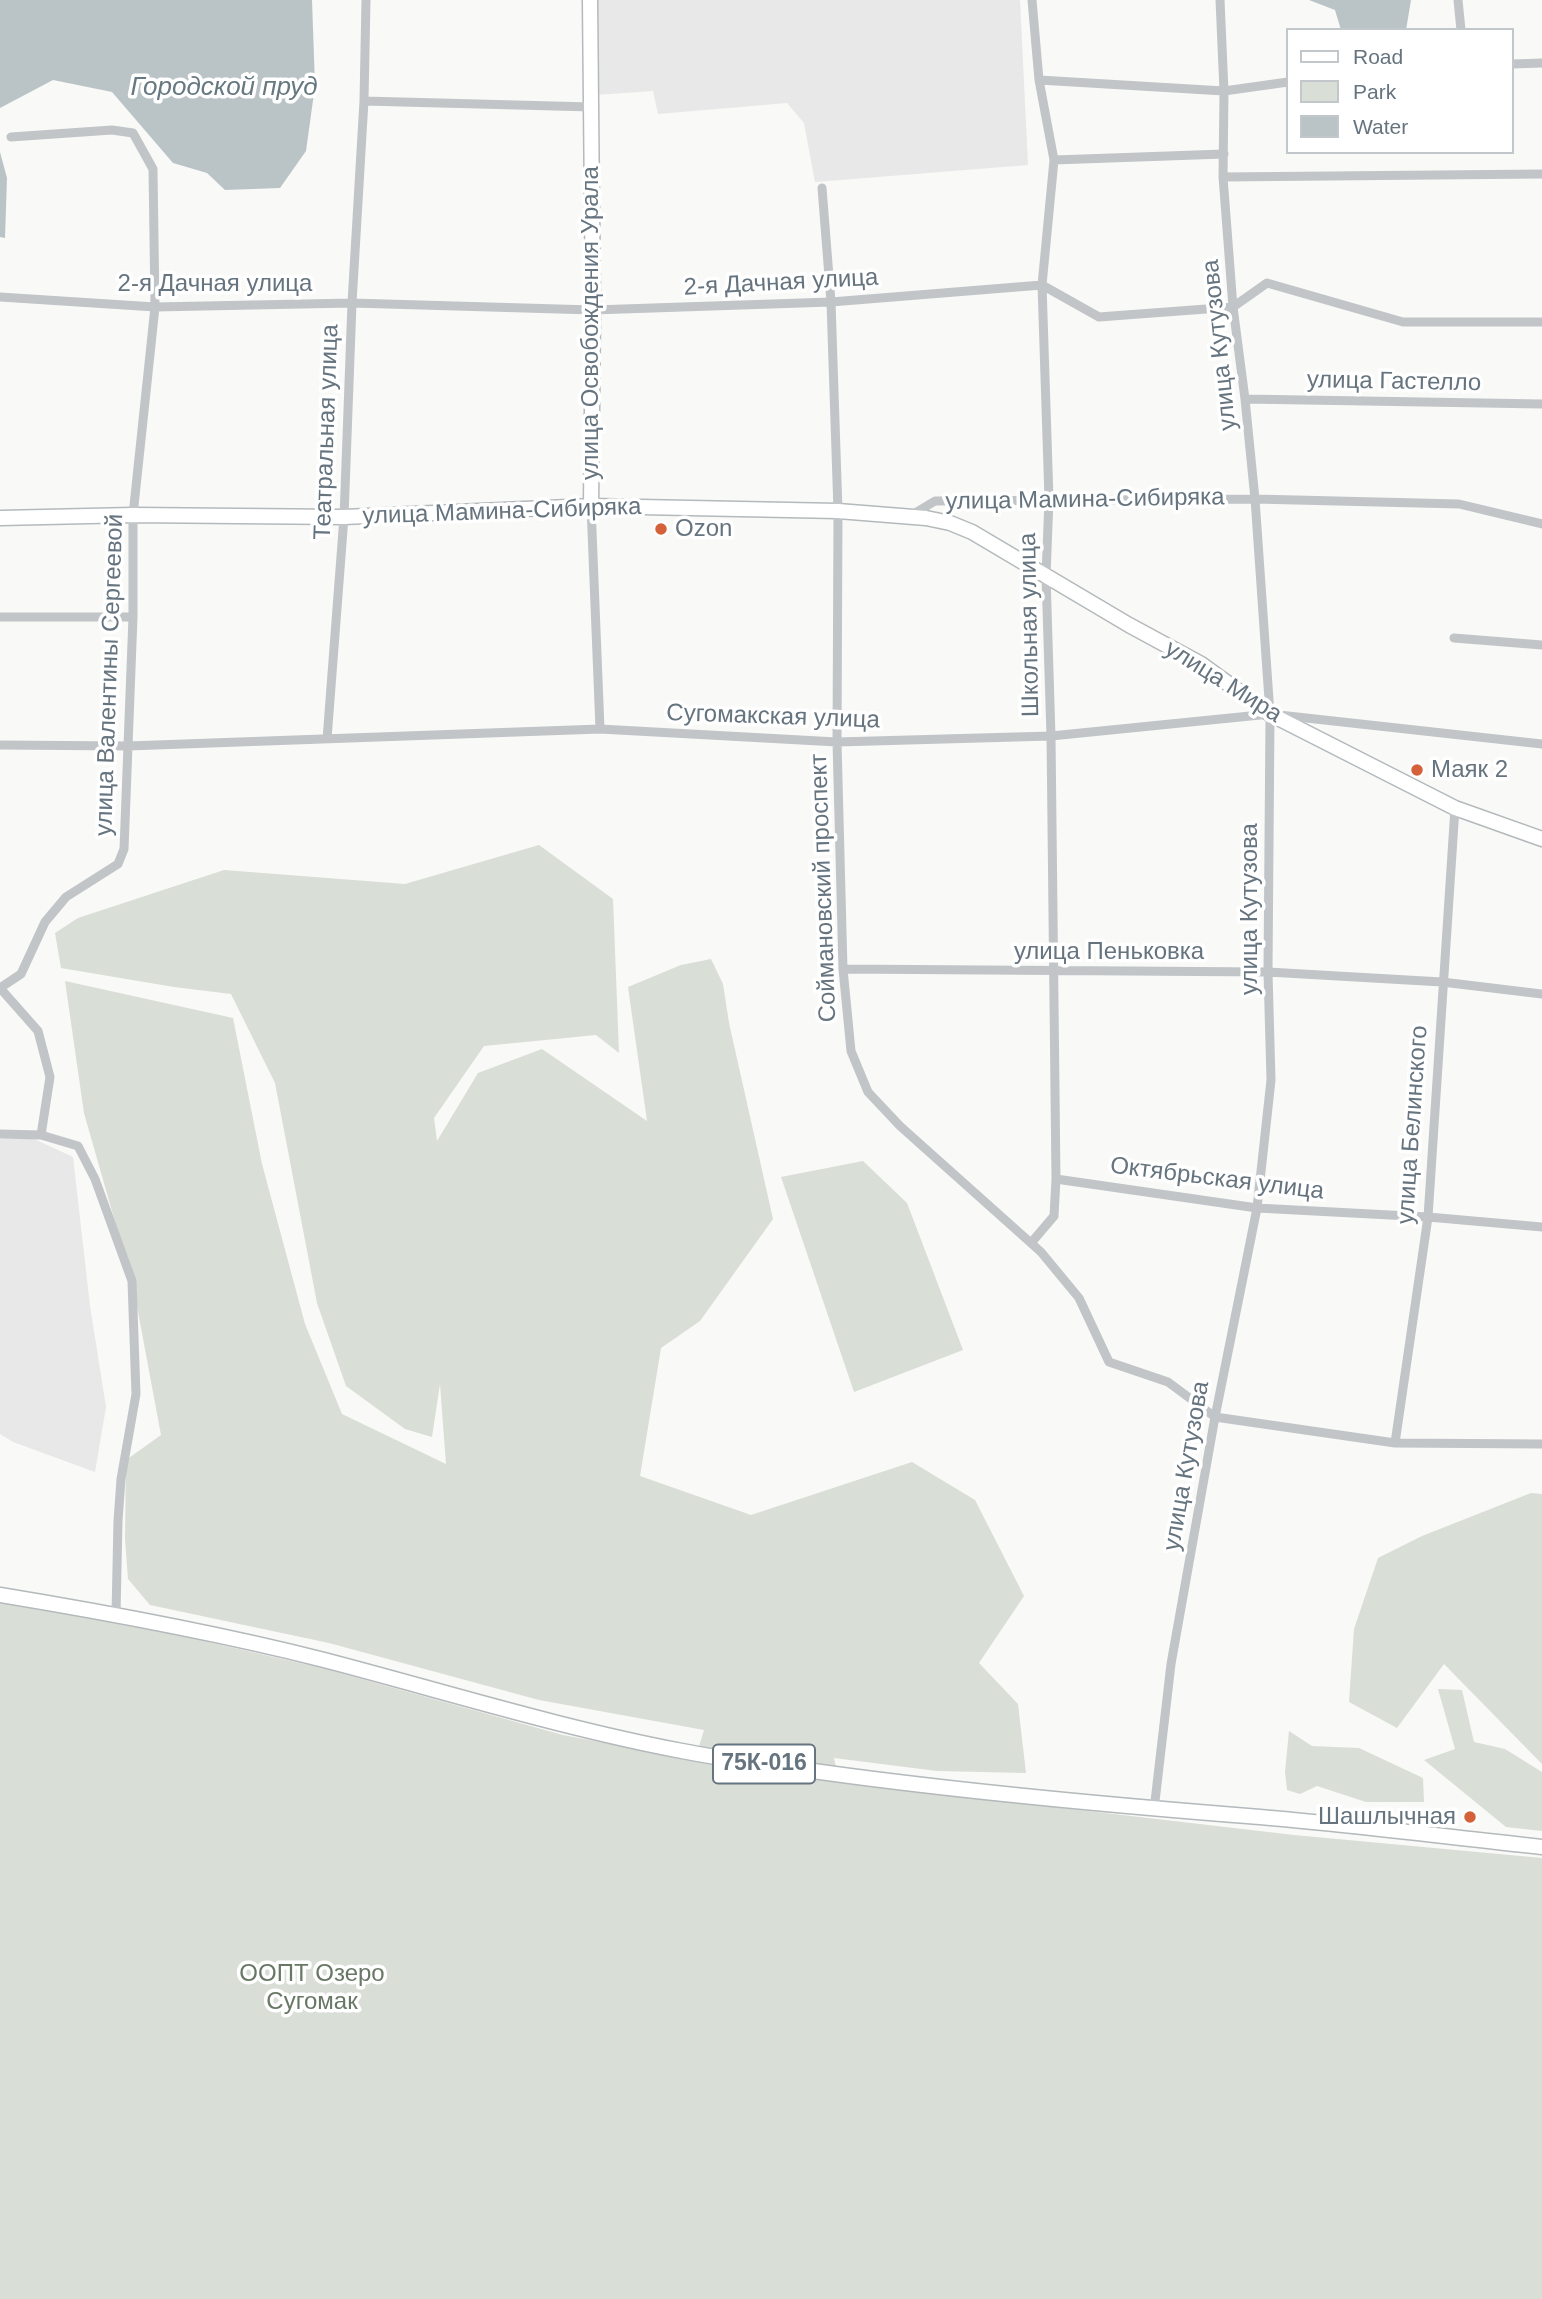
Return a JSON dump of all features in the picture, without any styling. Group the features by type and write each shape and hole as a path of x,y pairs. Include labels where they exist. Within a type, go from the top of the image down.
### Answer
{"main road":[{"name":"улица Освобождения Урала","path":"590,0 593,310 591,506"},
{"name":"улица Мамина-Сибиряка","path":"0,518 133,515 344,517 591,506 838,511 910,517"},
{"name":"улица Мира","path":"910,517 950,523 972,532 1201,664 1270,714 1454,808 1542,839"},
{"name":"75К-016","path":"0,1595 116,1614 320,1659 559,1723 683,1752 869,1779 1154,1810 1263,1818 1542,1847"}],"street":[{"name":"Театральная улица","path":"327,739 344,517 352,303 364,102 366,0"},
{"name":"Школьная улица","path":"1031,1243 1054,1216 1056,1179 1051,736 1046,576 1049,499 1042,285 1054,160 1039,80 1032,0"},
{"name":"улица Кутузова","path":"1154,1810 1171,1664 1215,1417 1257,1208 1271,1080 1268,972 1270,714 1255,499 1233,307 1223,177 1224,90 1220,0"},
{"path":"1458,0 1461,28"},
{"path":"1514,64 1542,63"},
{"path":"1039,80 1224,90 1286,82"},
{"path":"364,102 592,107"},
{"name":"улица Валентины Сергеевой","path":"11,137 112,130 133,133 153,169 155,307 133,515 133,617 124,849 118,864 66,897 45,922 21,974 0,988 38,1031 50,1077 41,1135"},
{"path":"1054,160 1224,154"},
{"path":"1223,177 1542,174"},
{"name":"Соймановский проспект","path":"822,188 831,302 838,511 837,742 843,969 851,1051 869,1092 900,1126 1041,1252 1079,1298 1109,1362 1168,1382 1215,1417"},
{"path":"1042,285 1099,317 1233,307 1267,284 1402,322 1542,322"},
{"name":"2-я Дачная улица","path":"0,297 155,307 352,303 593,310 831,302 1042,285"},
{"name":"улица Гастелло","path":"1245,399 1542,404"},
{"name":"улица Мамина-Сибиряка","path":"910,517 935,501 1255,499 1459,504 1542,524"},
{"name":"улица Освобождения Урала","path":"591,506 600,729"},
{"path":"0,617 133,617"},
{"path":"1454,638 1542,645"},
{"name":"Сугомакская улица","path":"0,745 128,746 600,729 837,742 1051,736 1270,714 1542,744"},
{"name":"улица Белинского","path":"1395,1443 1428,1217 1454,808"},
{"name":"улица Пеньковка","path":"843,969 1268,972 1442,982 1542,995"},
{"path":"0,1134 41,1135 78,1146 95,1179 132,1281 136,1394 121,1479 116,1614"},
{"name":"Октябрьская улица","path":"1056,1179 1257,1208 1428,1217 1542,1227"},
{"path":"1215,1417 1395,1443 1542,1444"}],"shaded area":[{"path":"595,0 1020,0 1028,165 815,182 804,123 787,103 658,114 653,91 595,95"},
{"path":"32,1138 73,1157 90,1306 106,1407 95,1472 13,1442 0,1434 0,1139"}],"green space":[{"name":"ООПТ Озеро Сугомак","path":"539,845 613,899 619,1053 596,1035 484,1046 434,1118 437,1141 478,1073 542,1049 647,1121 628,987 681,965 711,959 723,984 729,1023 773,1219 700,1321 661,1348 640,1476 751,1515 912,1462 975,1500 1024,1596 979,1663 1018,1704 1026,1773 937,1771 834,1758 839,1782 1294,1835 1542,1858 1542,2299 0,2299 0,1602 116,1621 322,1668 563,1735 695,1760 704,1730 539,1700 329,1643 150,1605 128,1579 125,1539 126,1460 161,1435 133,1285 84,1113 65,981 233,1018 262,1164 305,1324 342,1414 446,1464 440,1384 432,1437 405,1429 346,1386 317,1303 275,1083 231,994 61,968 55,933 78,918 224,870 405,884"},
{"path":"863,1161 907,1203 963,1350 854,1392 781,1177"},
{"path":"1531,1493 1542,1494 1542,1764 1444,1664 1397,1728 1349,1702 1354,1629 1378,1558 1422,1536"},
{"path":"1438,1689 1462,1690 1474,1742 1505,1749 1542,1772 1542,1831 1506,1827 1424,1760 1455,1749"},
{"path":"1289,1731 1312,1746 1359,1748 1423,1778 1424,1802 1366,1802 1317,1786 1300,1794 1287,1790 1285,1772"}],"water":[{"name":"Городской пруд","path":"0,0 312,0 315,86 306,151 280,188 225,190 207,173 173,163 112,92 53,80 0,108"},
{"path":"1309,0 1411,0 1406,28 1340,28 1335,10"},
{"path":"0,152 7,178 5,238 0,237"}],"place":[{"name":"Ozon","path":"661,529"},
{"name":"Маяк 2","path":"1417,770"},
{"name":"Шашлычная","path":"1470,1817"}]}
